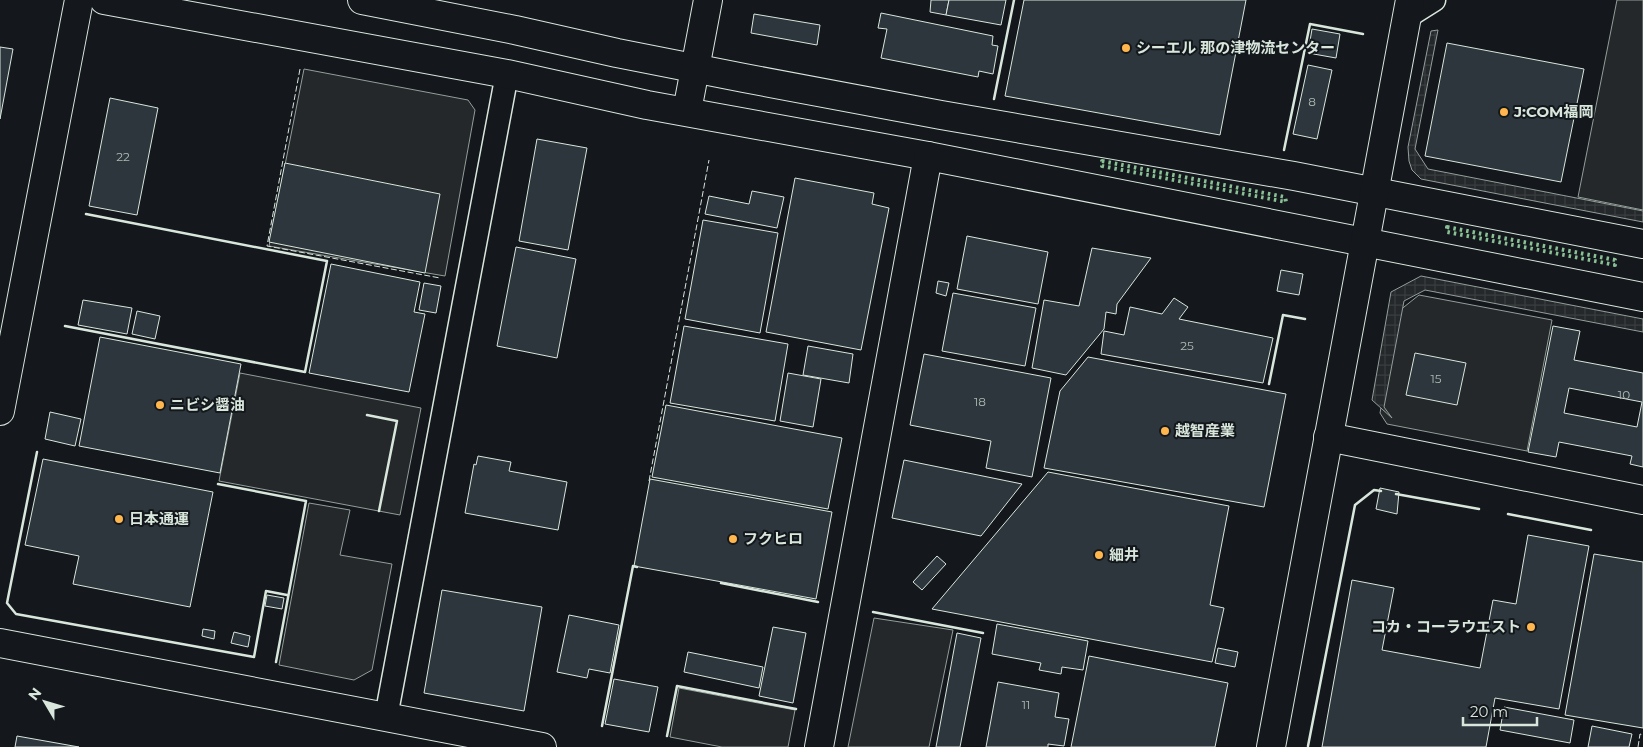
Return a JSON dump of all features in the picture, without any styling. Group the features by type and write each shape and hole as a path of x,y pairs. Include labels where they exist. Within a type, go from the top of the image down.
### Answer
{"street":[{"path":"0,411 78,0"},
{"path":"104,0 507,74 647,105 928,156 1643,297"},
{"path":"362,0 515,30 617,53 931,113 1294,176 1643,244"},
{"path":"687,112 708,0"},
{"path":"1271,747 1409,9 1434,0"},
{"path":"386,717 507,74"},
{"path":"819,747 928,156"},
{"path":"1328,437 1643,500"},
{"path":"0,643 542,747"}],"shaded area":[{"path":"1617,0 1643,0 1643,210 1578,197"},
{"path":"1438,30 1415,149 1428,169 1643,211 1643,222 1421,179 1412,170 1408,147 1431,31"},
{"path":"304,69 468,100 475,110 445,276 269,246"},
{"path":"1421,276 1643,319 1643,332 1425,290 1404,301 1384,407 1392,418 1372,400 1391,292"},
{"path":"1419,295 1552,320 1527,451 1387,424 1380,413 1399,311"},
{"path":"240,373 421,408 400,515 219,481"},
{"path":"309,503 350,510 340,555 392,564 372,670 354,680 279,665"},
{"path":"874,618 953,630 929,747 848,747"},
{"path":"679,688 795,710 788,747 722,747 670,737"}],"building":[{"path":"931,0 949,0 946,15 930,12"},
{"path":"949,0 1006,0 1001,25 946,15"},
{"name":"シーエル 那の津物流センター","path":"1024,0 1246,0 1220,135 1005,96"},
{"path":"881,13 993,36 992,45 998,46 993,74 979,71 978,77 881,58 887,29 878,28"},
{"path":"754,14 820,25 817,45 751,33"},
{"path":"1312,29 1340,34 1336,58 1308,53"},
{"name":"J:COM福岡","path":"1447,43 1584,69 1561,182 1425,156"},
{"path":"0,47 13,49 0,119"},
{"path":"1308,65 1332,70 1317,139 1293,134"},
{"path":"110,98 158,108 137,215 89,206"},
{"path":"537,139 587,148 568,250 519,241"},
{"path":"285,163 440,194 425,273 269,242"},
{"path":"795,178 874,193 872,204 889,208 861,350 766,332"},
{"path":"752,191 784,197 777,228 705,214 709,196 749,204"},
{"path":"703,220 778,233 760,333 685,319"},
{"path":"967,236 1048,252 1038,304 957,289"},
{"path":"516,247 576,259 557,358 497,346"},
{"path":"1092,248 1151,258 1117,304 1116,314 1106,312 1104,329 1066,375 1032,368 1044,300 1079,306"},
{"path":"331,264 420,282 414,312 425,314 409,392 309,373"},
{"path":"1281,270 1303,274 1299,295 1277,291"},
{"path":"938,281 949,283 946,296 936,293"},
{"path":"424,283 441,286 436,313 419,310"},
{"path":"953,293 1036,308 1025,366 942,351"},
{"path":"1174,298 1188,307 1179,319 1273,338 1263,383 1101,354 1104,331 1124,335 1130,307 1162,314"},
{"path":"83,300 132,308 127,334 78,325"},
{"path":"137,311 160,316 155,339 132,334"},
{"path":"684,326 788,344 775,421 670,403"},
{"path":"1553,326 1580,331 1574,360 1643,373 1643,467 1630,464 1632,456 1559,442 1556,457 1528,452","holes":["1569,388 1642,402 1637,427 1564,413"]},
{"name":"ニビシ醤油","path":"100,337 241,364 220,473 79,446"},
{"path":"808,346 853,354 849,383 803,375"},
{"path":"1415,353 1466,363 1457,405 1406,395"},
{"path":"924,354 1051,378 1032,477 986,468 991,441 910,425"},
{"name":"越智産業","path":"1088,357 1286,394 1264,507 1044,468 1060,391"},
{"path":"788,373 821,379 813,427 780,421"},
{"path":"666,405 842,438 828,509 652,477"},
{"path":"50,412 81,419 75,446 45,439"},
{"path":"478,456 511,462 509,471 567,482 558,530 465,513 474,464 476,465"},
{"name":"日本通運","path":"43,459 213,492 190,607 73,584 79,556 25,545"},
{"path":"904,460 1022,484 981,536 892,518"},
{"name":"細井","path":"1048,472 1229,506 1210,605 1224,608 1212,662 932,609"},
{"name":"フクヒロ","path":"650,479 832,512 816,599 634,566"},
{"path":"1380,488 1399,492 1397,514 1376,509"},
{"name":"コカ・コーラウエスト","path":"1528,535 1589,546 1559,709 1495,698 1486,747 1322,747 1352,580 1394,588 1382,650 1480,668 1493,600 1516,604"},
{"path":"1594,554 1643,562 1643,728 1565,715"},
{"path":"937,556 946,564 922,590 913,582"},
{"path":"442,590 542,607 524,711 424,693"},
{"path":"267,595 284,598 282,609 265,606"},
{"path":"569,615 619,625 610,673 589,669 587,678 557,672"},
{"path":"997,624 1088,641 1083,670 1062,667 1061,674 1039,670 1041,663 992,654"},
{"path":"773,627 806,633 793,703 759,696"},
{"path":"203,629 215,631 214,639 202,636"},
{"path":"234,632 250,636 248,647 231,643"},
{"path":"957,633 981,638 960,747 936,747"},
{"path":"1218,648 1238,652 1235,667 1215,663"},
{"path":"688,652 763,667 759,688 684,672"},
{"path":"1089,656 1228,683 1215,747 1071,747"},
{"path":"614,679 658,687 649,732 605,724"},
{"path":"998,682 1059,693 1055,717 1069,719 1064,746 1048,744 1048,747 986,747"},
{"path":"1504,707 1574,720 1570,743 1500,730"},
{"path":"1592,726 1632,734 1629,747 1588,747"},
{"path":"17,736 79,747 15,747"}],"hedge":[{"path":"1102,161 1285,197 1286,202 1102,166 1102,161"},
{"path":"1447,227 1615,260 1615,265 1447,232 1447,227"}],"fence":[{"path":"300,69 267,246 440,278"},
{"path":"649,481 709,160"},
{"path":"1638,747 1640,734 1643,735"}],"wall":[{"path":"994,99 1014,0"},
{"path":"1284,150 1310,24 1363,34"},
{"path":"65,326 305,372 327,261 86,214"},
{"path":"1269,384 1283,315 1305,319"},
{"path":"367,415 397,421 379,511"},
{"path":"37,452 7,603 16,614 254,657 266,591 287,595"},
{"path":"218,484 306,501 276,662"},
{"path":"1308,746 1355,505 1374,490 1381,491"},
{"path":"1396,494 1479,509"},
{"path":"1508,514 1591,530"},
{"path":"602,726 633,566 637,567"},
{"path":"721,583 818,602"},
{"path":"873,612 983,633"},
{"path":"667,736 677,686 796,709"}],"place":[{"name":"シーエル 那の津物流センター","path":"1126,48"},
{"name":"J:COM福岡","path":"1504,112"},
{"name":"ニビシ醤油","path":"160,405"},
{"name":"越智産業","path":"1165,431"},
{"name":"日本通運","path":"119,519"},
{"name":"フクヒロ","path":"733,539"},
{"name":"細井","path":"1099,555"},
{"name":"コカ・コーラウエスト","path":"1531,627"}]}
